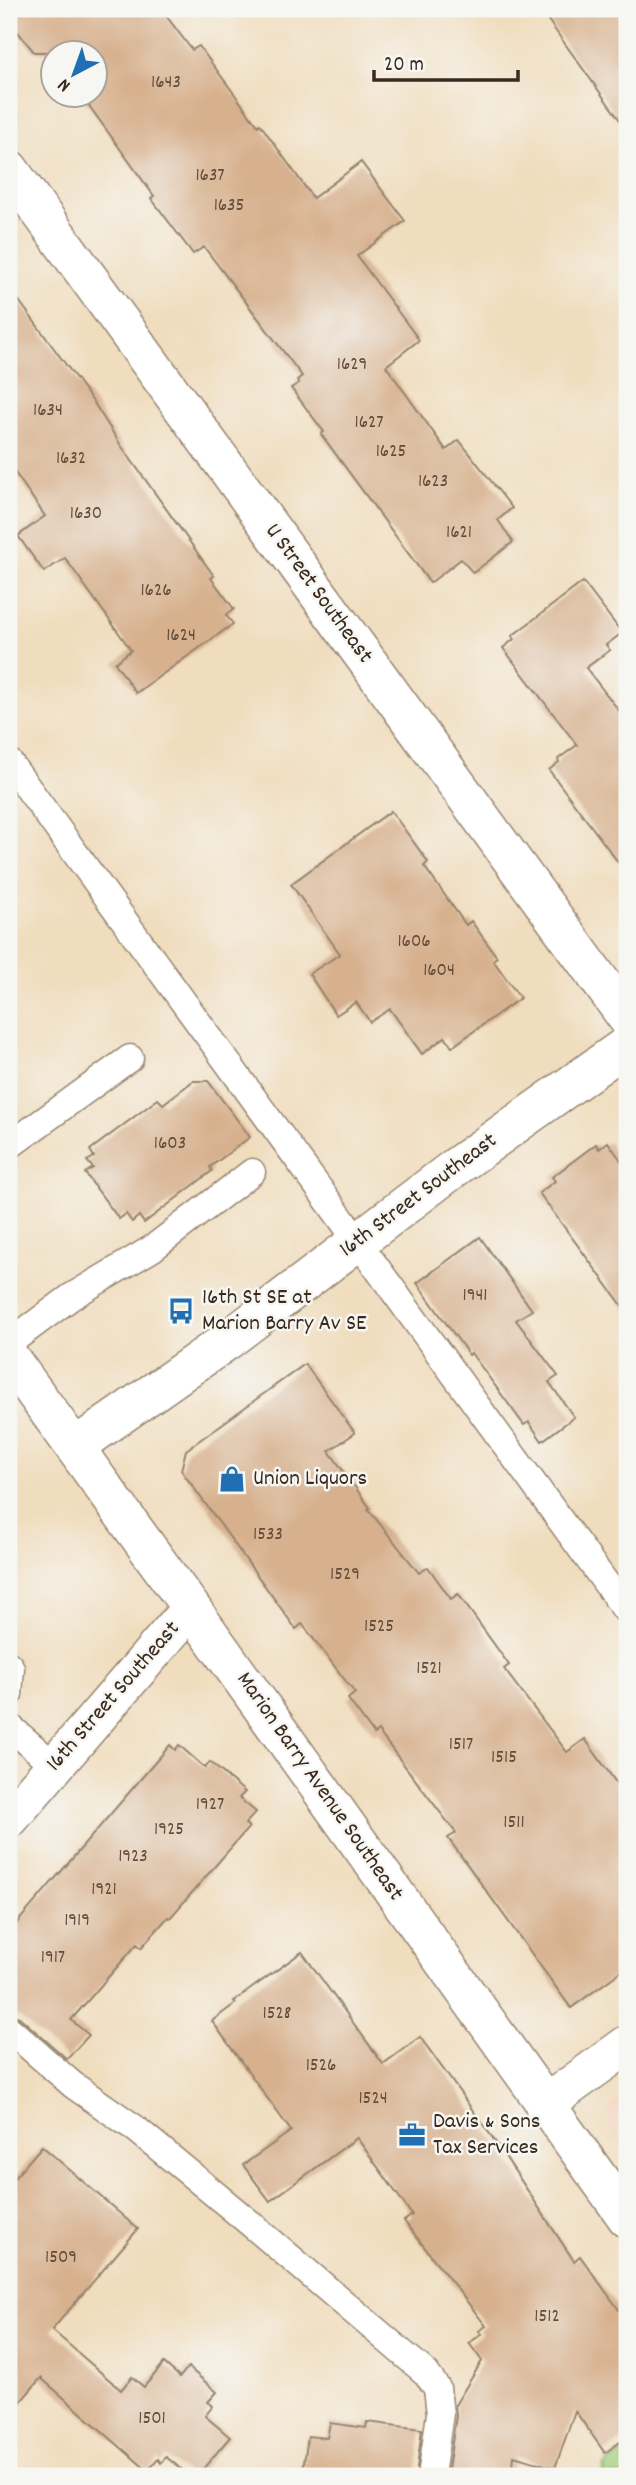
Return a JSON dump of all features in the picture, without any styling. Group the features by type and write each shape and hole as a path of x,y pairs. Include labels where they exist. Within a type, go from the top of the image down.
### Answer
{"street":[{"name":"U Street Southeast","path":"9,169 627,1018"},
{"name":"16th Street Southeast","path":"75,1447 228,1340 457,1166 627,1045"},
{"name":"Marion Barry Avenue Southeast","path":"9,1357 627,2218"},
{"name":"16th Street Southeast","path":"9,1819 191,1608"},
{"path":"544,2105 627,2045"}],"lane":[{"path":"9,762 627,1612"},
{"path":"9,1146 130,1058"},
{"path":"9,1343 71,1297 153,1248 253,1172"},
{"path":"9,1665 9,1694"},
{"path":"9,1726 55,1766"},
{"path":"9,2029 73,2085 136,2129 426,2373 437,2388 440,2414 431,2476"}],"shaded area":[{"path":"627,2092 627,2152 612,2131 608,2116 611,2106"}],"green space":[{"path":"627,2449 627,2476 603,2476 604,2466"}],"building":[{"path":"9,9 161,9 192,50 199,46 313,198 361,162 405,221 357,256 419,340 386,366 446,450 459,440 512,508 498,520 513,542 473,573 461,559 430,583 321,434 324,432 291,388 299,383 297,380 302,376 204,247 193,254 151,198 154,196 91,108 108,108 108,38 38,38 38,52 34,52 9,21"},
{"path":"540,9 627,9 627,130"},
{"path":"9,287 94,403 234,609 226,615 233,624 136,693 115,663 131,650 65,558 44,572 18,536 45,516 9,464"},
{"path":"583,582 622,633 606,645 610,650 586,668 627,721 627,874 549,770 559,762 558,759 577,745 503,648 514,639 512,636"},
{"path":"391,811 428,862 424,866 466,925 471,921 497,957 493,960 520,998 452,1047 445,1037 422,1054 390,1009 370,1022 356,1002 336,1015 309,974 340,954 291,884"},
{"path":"193,1081 208,1081 250,1137 210,1167 212,1171 144,1223 139,1216 132,1222 126,1214 119,1219 85,1173 93,1168 87,1161 94,1157 90,1150 158,1099 163,1104"},
{"path":"608,1142 627,1169 627,1312 539,1193 555,1181 552,1177 596,1144 599,1149"},
{"path":"480,1237 532,1310 516,1320 558,1376 549,1382 574,1417 542,1441 529,1422 524,1425 417,1283"},
{"path":"305,1364 355,1433 329,1451 370,1508 368,1509 419,1573 428,1567 451,1599 458,1594 509,1665 504,1669 567,1752 585,1739 627,1798 627,1967 571,2008 448,1838 456,1833 378,1731 374,1734 348,1699 355,1693 302,1624 296,1629 181,1470 186,1450"},
{"path":"170,1745 175,1750 179,1745 205,1768 210,1762 245,1792 239,1798 256,1812 245,1824 249,1827 170,1918 168,1917 141,1948 137,1944 71,2020 89,2035 67,2059 19,2017 9,2014 9,1932"},
{"path":"302,1952 383,2064 420,2037 497,2144 574,2261 580,2256 627,2321 627,2437 605,2453 575,2411 555,2468 514,2456 512,2476 447,2476 456,2416 455,2405 482,2361 469,2343 482,2334 479,2331 486,2326 404,2221 412,2215 357,2138 270,2201 243,2165 291,2131 212,2021 236,2003 234,2001"},
{"path":"42,2146 138,2229 52,2330 121,2390 132,2377 144,2387 164,2363 180,2377 188,2367 217,2392 208,2402 213,2406 205,2416 230,2437 197,2476 190,2476 166,2457 161,2463 158,2459 148,2471 41,2378 9,2415 9,2184"},
{"path":"367,2422 422,2429 416,2476 302,2476 308,2436 327,2438 330,2423 366,2428"}],"place":[{"name":"16th St SE at Marion Barry Av SE","path":"181,1311"},
{"name":"Union Liquors","path":"232,1479"},
{"name":"Davis & Sons Tax Services","path":"412,2135"}]}
